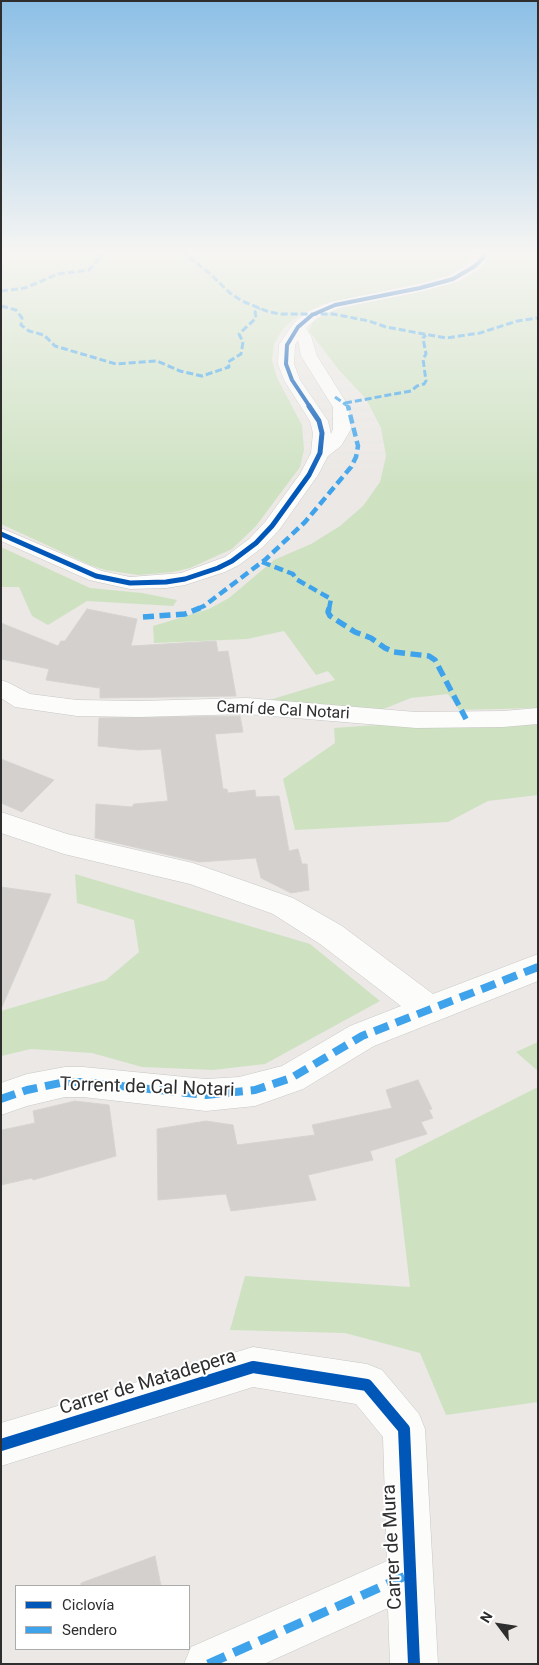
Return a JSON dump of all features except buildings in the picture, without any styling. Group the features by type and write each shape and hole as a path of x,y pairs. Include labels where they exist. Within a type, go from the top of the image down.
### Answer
{"street":[{"path":"1,534 82,571 112,580 148,583 185,579 225,564 246,552 272,526 309,475 320,453 322,433 319,421 292,380 286,364 287,345 297,329"},
{"path":"299,329 304,336 309,356 341,407 342,429 335,442 320,453"},
{"path":"286,364 292,373 328,385"},
{"name":"Camí de Cal Notari","path":"1,688 24,701 78,708 139,709 248,706 416,720 503,719 538,716"},
{"path":"1,822 64,844 193,874 282,906 330,935 429,1009"},
{"name":"Torrent de Cal Notari","path":"1,1099 27,1090 65,1082 84,1082 206,1094 239,1093 255,1090 291,1078 362,1036 538,967"},
{"name":"Carrer de Matadepera","path":"1,1446 253,1367 367,1385 404,1430"},
{"name":"Carrer de Mura","path":"404,1430 414,1664"},
{"path":"208,1664 410,1574"}],"green space":[{"path":"1,329 283,329 274,344 272,360 277,378 302,425 304,450 300,467 256,526 232,549 190,568 173,572 138,575 105,570 90,565 1,524"},
{"path":"310,329 538,329 538,708 459,710 448,694 411,698 376,712 263,702 335,680 328,671 316,675 284,631 247,639 154,643 153,626 209,609 229,598 274,560 311,544 340,526 363,506 380,482 386,456 381,428 366,399 339,370 309,331"},
{"path":"1,547 90,588 142,593 177,600 173,606 87,601 48,625 32,616 19,587 1,587"},
{"path":"538,721 538,795 488,801 448,822 295,830 283,779 335,743 334,728 377,725 450,725"},
{"path":"75,874 310,944 380,1001 265,1064 213,1070 142,1067 92,1053 31,1049 1,1056 1,1011 106,980 139,952 134,920 77,903"},
{"path":"538,1042 538,1071 516,1052"},
{"path":"538,1087 538,1402 446,1415 420,1353 345,1333 230,1330 245,1276 410,1287 395,1159"}],"marked path":[{"path":"26,329 44,335 55,346 116,364 157,361 180,371 202,376 229,367 228,362 241,354 243,342 239,334 245,329"},
{"path":"395,329 446,338 480,333 493,329"},
{"path":"345,403 411,391 417,386 424,384 426,381 423,359 426,354 423,338 426,335"},
{"path":"143,617 185,614 204,606 266,559 305,522 351,467 356,457 358,446 351,412 348,405 335,397"},
{"path":"262,562 293,574 296,579 331,599 328,612 330,616 355,632 371,638 394,652 429,656 435,660 466,719"},
{"path":"1,1099 27,1090 65,1082 83,1082 206,1095 255,1090 291,1078 362,1036 538,967"},
{"path":"208,1664 410,1574"}],"cycle path":[{"path":"1,534 96,576 130,583 166,582 185,579 218,568 232,561 256,543 272,526 309,475 320,453 322,433 319,421 292,380 286,364 287,345 297,329"},
{"path":"1,1445 253,1367 367,1385 404,1429 414,1664"}]}
